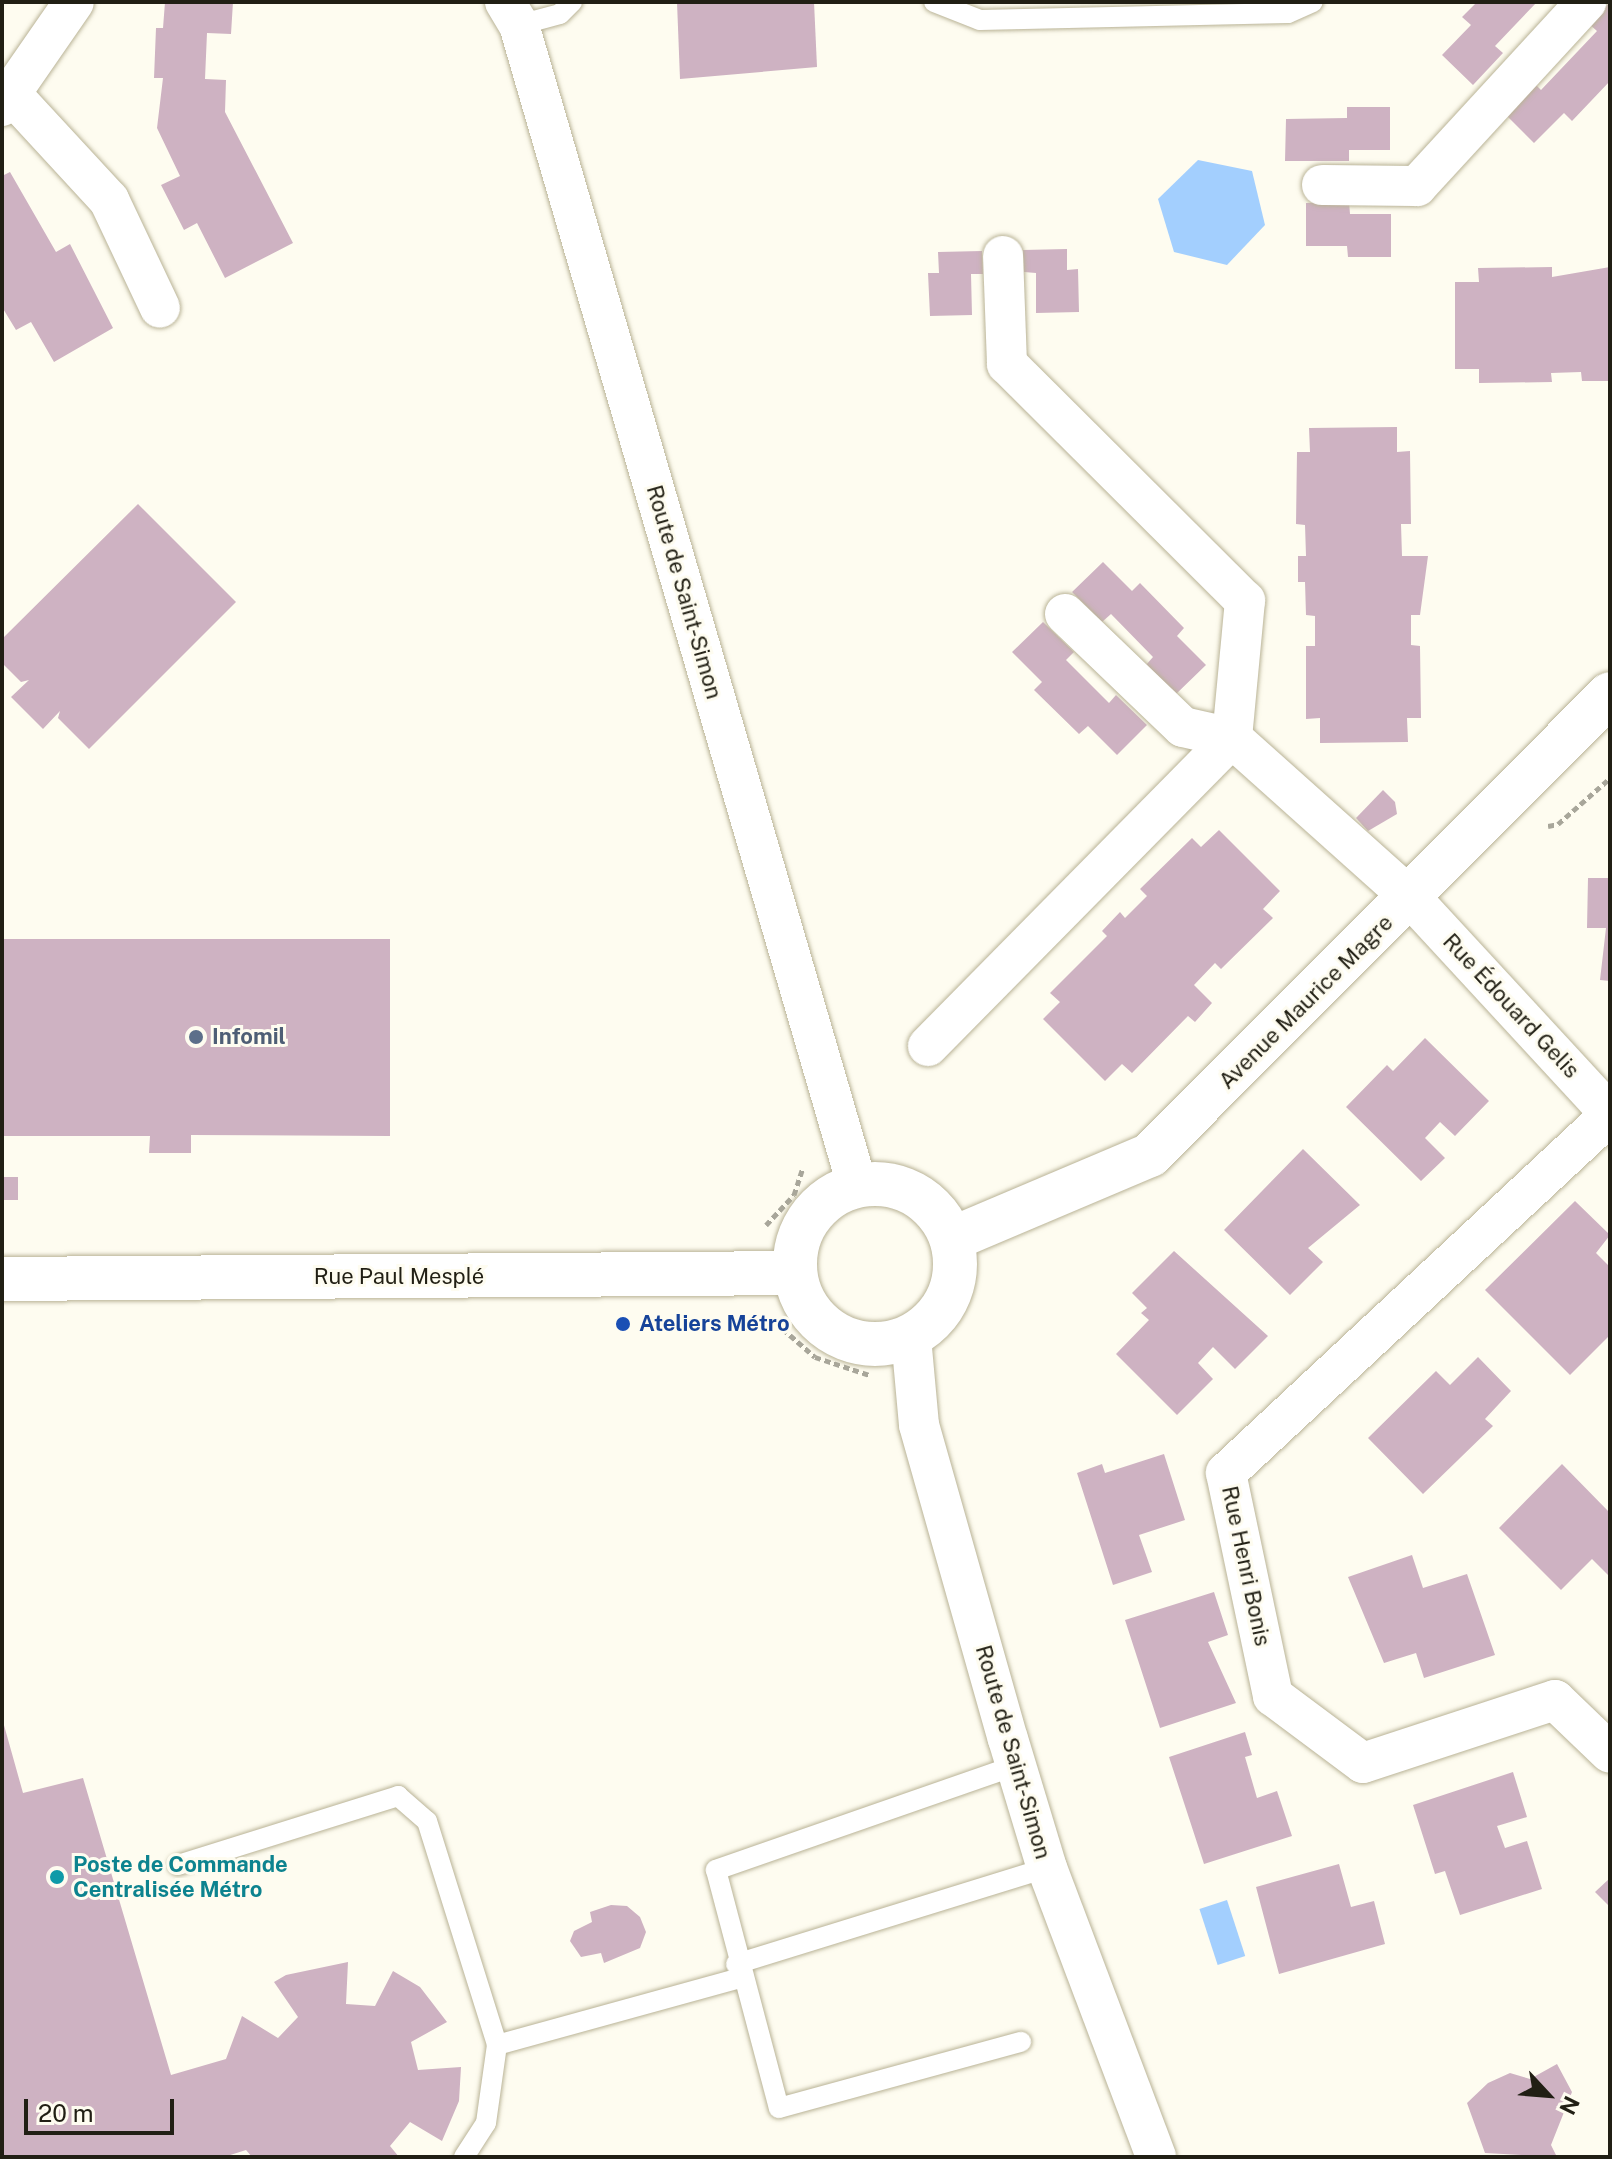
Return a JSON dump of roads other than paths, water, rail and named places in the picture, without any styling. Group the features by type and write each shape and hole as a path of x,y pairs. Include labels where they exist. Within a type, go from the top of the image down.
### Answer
{"street":[{"path":"74,2 7,101 109,200 160,308"},
{"path":"1322,185 1417,186 1586,2"},
{"name":"Route de Saint-Simon","path":"512,13 857,1185"},
{"path":"928,1046 1232,738 1245,601 1007,364 1003,256"},
{"path":"1065,614 1183,727 1232,738"},
{"name":"Avenue Maurice Magre","path":"952,1239 1150,1155 1411,898 1610,694"},
{"name":"Rue Édouard Gelis","path":"1232,738 1411,898 1610,1114"},
{"name":"Rue Henri Bonis","path":"1610,1114 1226,1473 1273,1696 1363,1763 1555,1700 1610,1753"},
{"path":"857,1185 910,1192 935,1211 952,1239 953,1287 932,1322 911,1337 877,1345 841,1337 814,1317 795,1273 810,1218 831,1197 857,1185"},
{"name":"Rue Paul Mesplé","path":"2,1279 795,1273"},
{"name":"Route de Saint-Simon","path":"911,1337 919,1425 1047,1868 1156,2157"}],"lane":[{"path":"512,13 560,14 572,2"},
{"path":"934,2 980,20 1288,13 1313,2"},
{"path":"1017,1765 716,1870 738,1971 779,2108 1021,2042"},
{"path":"178,1865 398,1796 427,1821 497,2045 486,2123 464,2157"},
{"path":"497,2045 738,1971 1047,1868"}],"water":[{"path":"1198,160 1252,171 1265,225 1227,265 1174,252 1158,199"},
{"path":"1227,1900 1245,1956 1218,1965 1199,1909"}],"place":[{"name":"Infomil","path":"196,1037"},
{"name":"Ateliers Métro","path":"623,1324"},
{"name":"Poste de Commande Centralisée Métro","path":"57,1877"}]}
